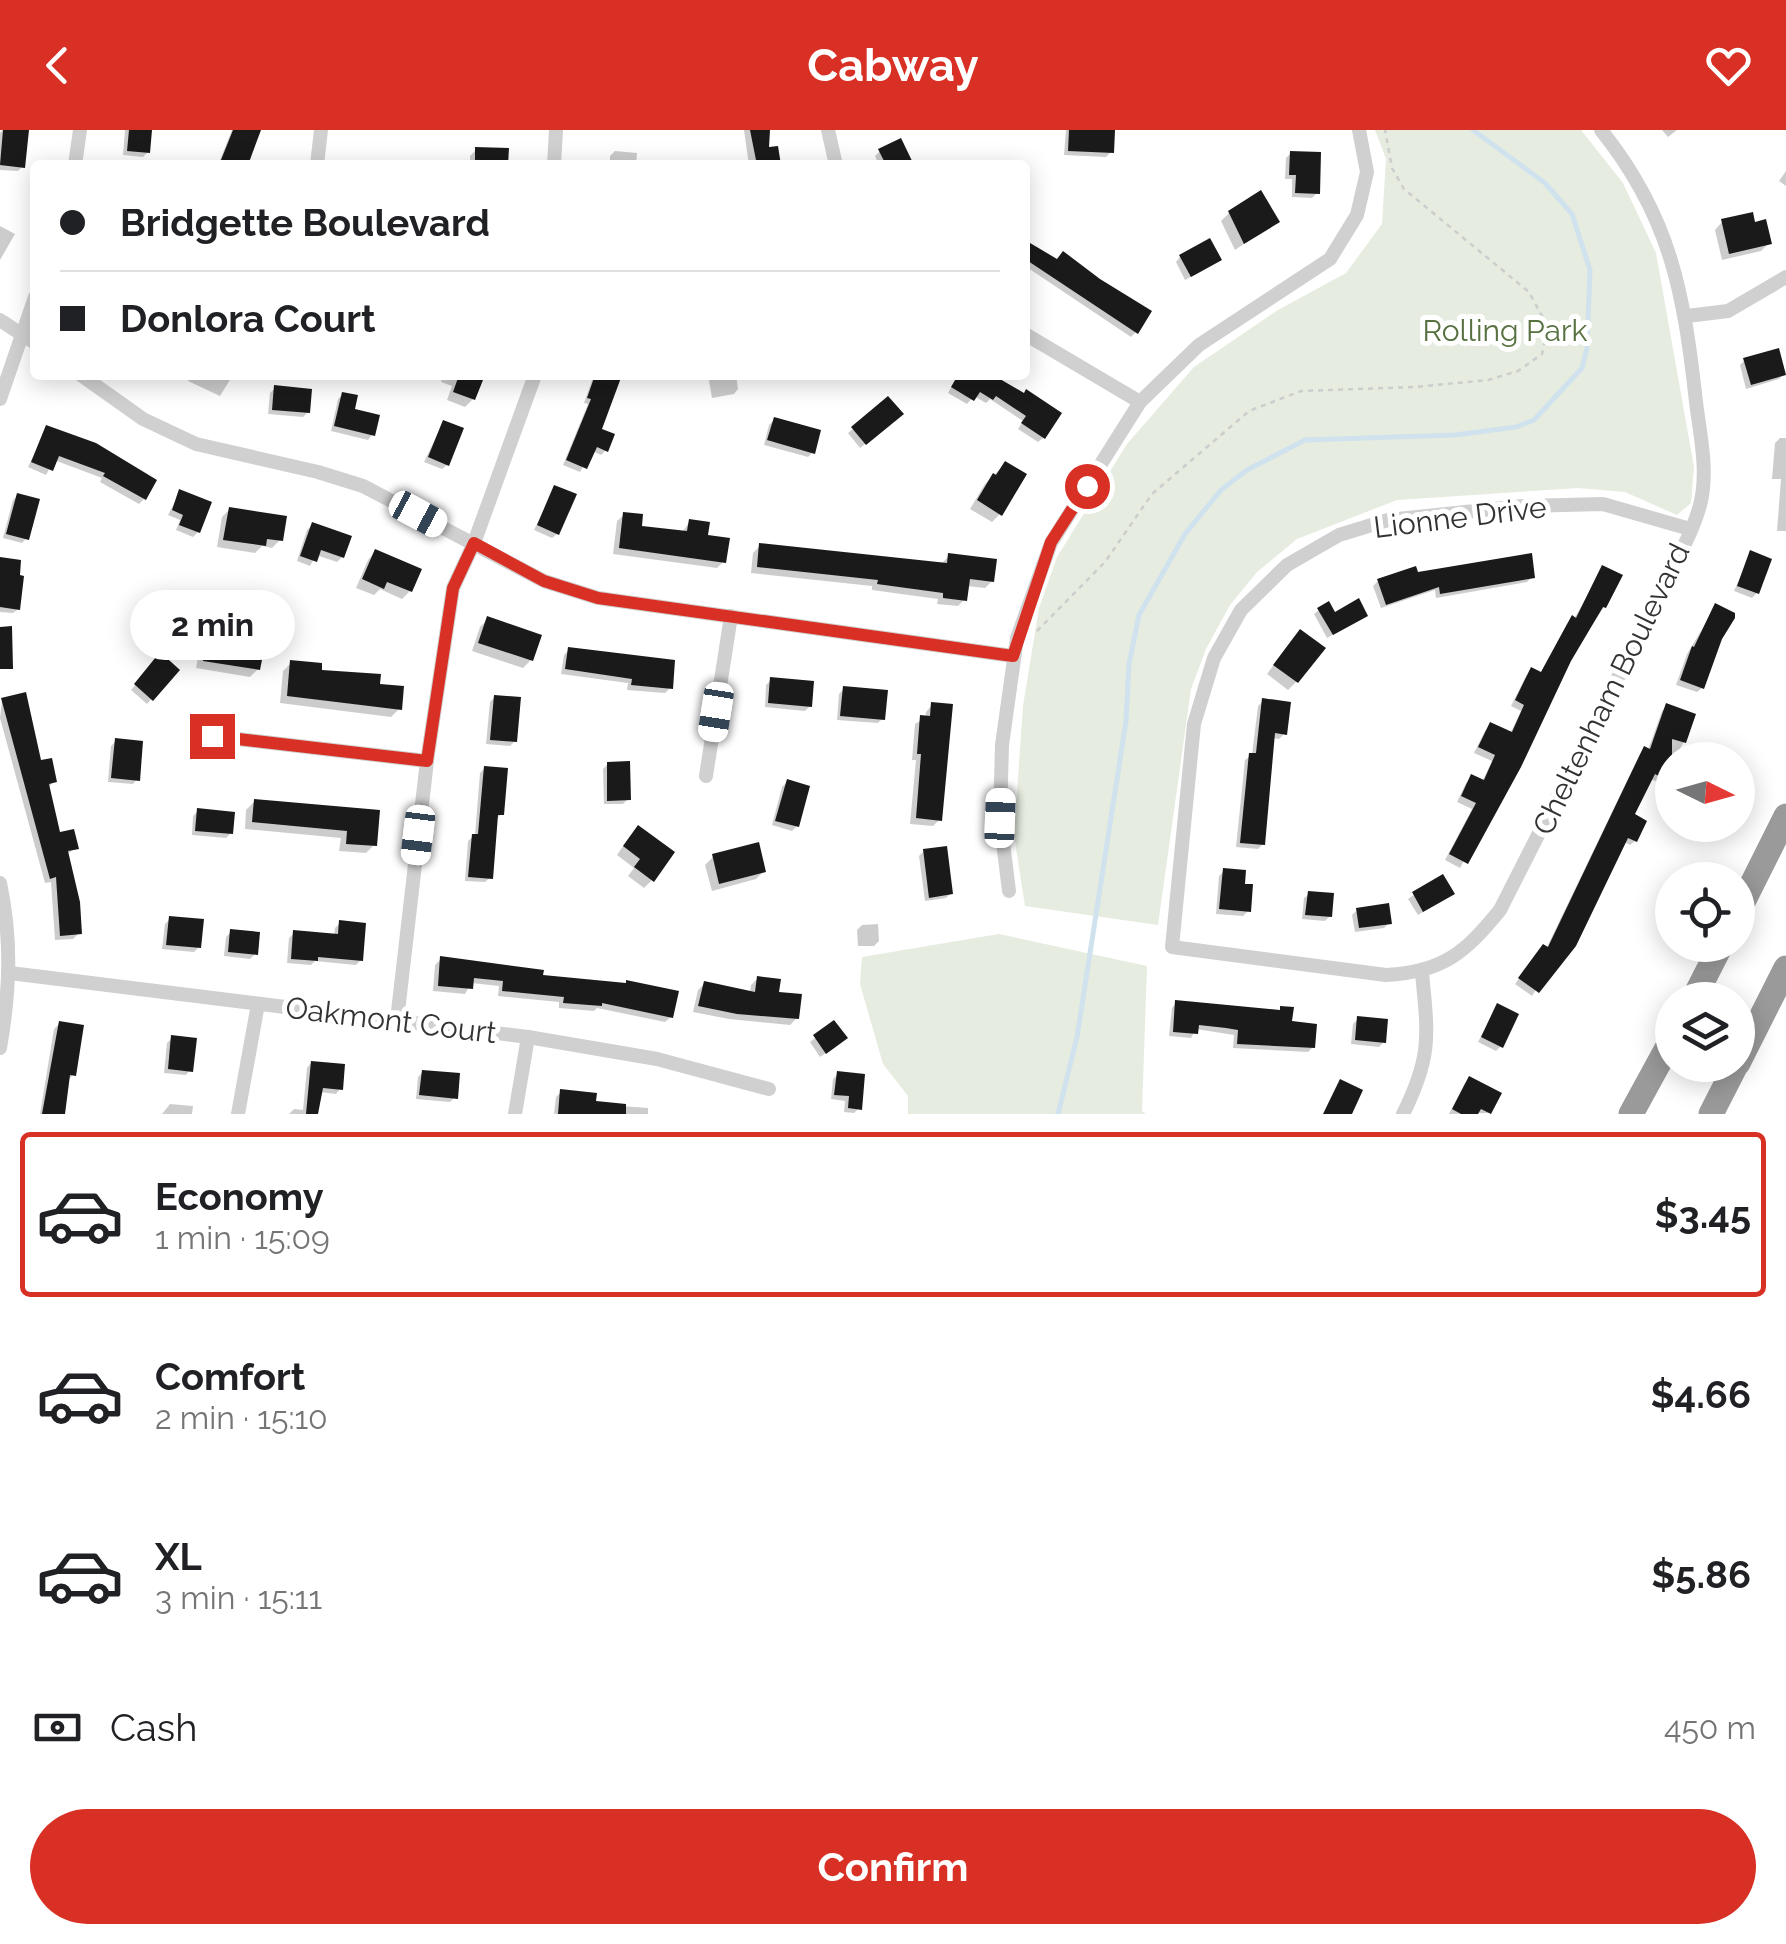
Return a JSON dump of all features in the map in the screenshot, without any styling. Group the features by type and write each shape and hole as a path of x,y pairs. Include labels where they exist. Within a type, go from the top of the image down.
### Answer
{"highway":[{"path":"1755,878 1786,816"},
{"path":"1755,1029 1786,968"},
{"path":"1631,1114 1655,1070"},
{"path":"1712,1114 1728,1082"}],"street":[{"path":"75,160 80,130"},
{"path":"318,160 321,130"},
{"path":"554,160 556,130"},
{"path":"828,130 835,160"},
{"path":"1008,891 1000,818 1002,745 1017,638 1051,542 1140,402 1199,346 1330,259 1357,215 1367,172 1359,130"},
{"name":"Cheltenham Boulevard","path":"1422,973 1470,946 1500,910 1701,504 1705,473 1686,316 1668,246 1646,196 1601,130"},
{"path":"1686,316 1728,311 1786,277"},
{"path":"0,320 29,338 0,399"},
{"path":"1030,337 1140,402"},
{"path":"88,380 143,419 196,444 363,486 544,581 598,598 1013,656"},
{"path":"396,1020 427,761 453,588 474,543 534,380"},
{"name":"Lionne Drive","path":"1422,973 1386,974 1172,946 1194,724 1214,658 1241,610 1287,565 1339,536 1388,520 1523,506 1604,504 1690,529"},
{"path":"706,776 731,616"},
{"path":"212,736 427,761"},
{"path":"0,882 8,927 10,974 0,1048"},
{"path":"1402,1114 1419,1082 1428,1037 1422,973"},
{"name":"Oakmont Court","path":"10,974 528,1037 656,1059 769,1089"},
{"path":"238,1114 258,1004"},
{"path":"515,1114 528,1037"}],"path":[{"path":"1017,638 1034,635 1105,562 1152,494 1249,410 1302,392 1488,380 1518,371 1542,354 1548,326 1529,292 1404,189 1392,168 1385,130"}],"green space":[{"name":"Rolling Park","path":"1375,130 1581,130 1623,183 1656,253 1694,467 1691,503 1677,515 1625,492 1578,488 1397,500 1297,539 1257,572 1230,605 1206,649 1191,689 1158,925 1025,906 1014,835 1023,706 1039,608 1057,557 1127,444 1194,367 1278,310 1346,273 1382,224 1386,159"},
{"path":"999,934 1147,966 1142,1111 1146,1114 908,1114 908,1096 883,1064 860,984 862,957"}],"building":[{"path":"3,130 29,130 25,168 0,165"},
{"path":"129,130 152,130 150,153 127,151"},
{"path":"233,130 261,130 250,160 221,160"},
{"path":"750,130 770,130 769,147 778,146 780,160 756,160"},
{"path":"1069,130 1115,130 1114,153 1068,151"},
{"path":"901,138 912,160 884,160 878,149"},
{"path":"475,147 509,148 508,160 475,160"},
{"path":"1290,151 1321,152 1320,194 1295,193 1296,175 1289,175"},
{"path":"1261,190 1280,222 1244,244 1228,211"},
{"path":"1753,212 1755,222 1766,219 1772,244 1729,254 1721,219"},
{"path":"1210,238 1222,260 1191,277 1179,255"},
{"path":"1030,243 1057,259 1063,251 1152,311 1138,334 1030,262"},
{"path":"1779,348 1786,375 1751,385 1743,358"},
{"path":"457,380 483,380 475,400 453,392"},
{"path":"593,380 620,380 602,429 615,434 608,452 597,447 587,469 566,460 591,399 587,398"},
{"path":"955,380 1002,380 1024,393 1026,389 1062,413 1045,439 1021,423 1026,416 996,396 993,400 980,392 974,401 951,387"},
{"path":"274,385 312,389 310,413 272,410"},
{"path":"342,392 358,395 355,409 380,415 375,436 334,426"},
{"path":"888,396 904,414 866,445 851,427"},
{"path":"774,417 821,430 815,454 767,440"},
{"path":"443,420 464,428 449,466 428,457"},
{"path":"46,425 96,443 157,480 146,500 103,476 105,473 59,456 53,471 31,462"},
{"path":"1005,461 1027,474 1002,516 977,500"},
{"path":"554,485 577,494 559,535 537,525"},
{"path":"179,489 212,502 200,533 179,525 183,515 172,510"},
{"path":"17,493 40,499 29,540 6,534"},
{"path":"229,507 287,516 283,541 267,539 266,546 223,540"},
{"path":"623,512 643,514 642,526 687,531 689,519 710,522 708,535 730,538 726,563 619,548"},
{"path":"312,522 352,536 344,558 321,550 317,562 300,556"},
{"path":"759,543 947,563 948,553 997,559 994,582 970,579 967,601 943,598 943,593 877,584 878,580 757,567"},
{"path":"375,549 422,569 412,592 387,582 384,589 362,579"},
{"path":"1750,550 1772,559 1759,594 1737,586"},
{"path":"1532,553 1535,578 1440,594 1439,587 1386,605 1377,579 1416,566 1418,572"},
{"path":"0,557 21,560 20,575 24,576 20,610 0,607"},
{"path":"1602,565 1623,575 1571,661 1521,767 1468,864 1449,854 1476,803 1461,796 1471,774 1484,780 1495,755 1478,747 1490,722 1512,732 1524,705 1515,700 1531,667 1541,672 1572,615 1576,618"},
{"path":"1359,598 1368,616 1333,635 1317,608 1329,601 1335,612"},
{"path":"1715,603 1735,613 1735,618 1722,639 1704,689 1680,680 1692,646"},
{"path":"487,616 542,635 533,661 478,643"},
{"path":"12,626 13,669 0,669 0,627"},
{"path":"1300,629 1326,648 1298,683 1273,665"},
{"path":"207,635 265,644 260,670 203,661"},
{"path":"568,647 675,660 673,689 631,685 632,679 565,669"},
{"path":"160,652 180,670 153,701 134,684"},
{"path":"290,660 322,663 322,670 381,674 380,684 404,686 402,710 287,696"},
{"path":"770,677 814,681 812,707 768,703"},
{"path":"843,686 888,690 885,720 840,716"},
{"path":"26,692 41,760 52,758 57,782 49,784 60,832 74,829 79,849 68,851 80,902 82,934 60,936 56,877 50,879 1,698"},
{"path":"494,695 521,697 517,742 490,740"},
{"path":"1262,698 1291,702 1287,735 1275,733 1265,845 1240,843 1249,753 1256,753"},
{"path":"931,702 953,704 942,821 916,818 920,715 930,716"},
{"path":"1666,703 1696,714 1686,742 1655,742 1655,774 1635,814 1647,821 1637,842 1628,838 1576,946 1539,993 1518,978 1543,944 1548,947 1644,746 1650,749"},
{"path":"115,738 143,741 140,781 111,778"},
{"path":"630,761 631,800 607,801 607,762"},
{"path":"484,766 508,768 504,815 498,815 493,879 468,877 472,834 478,834"},
{"path":"787,779 810,786 799,827 775,821"},
{"path":"254,799 380,810 377,846 346,844 347,831 252,822"},
{"path":"197,808 235,812 233,834 195,831"},
{"path":"638,825 675,852 654,882 634,867 640,859 623,846"},
{"path":"759,842 766,872 719,884 712,854"},
{"path":"947,846 953,894 929,898 923,849"},
{"path":"1223,868 1246,870 1245,884 1253,884 1251,912 1219,909"},
{"path":"1443,874 1455,894 1423,912 1412,892"},
{"path":"1308,891 1334,893 1332,917 1305,915"},
{"path":"1389,903 1392,924 1359,928 1356,908"},
{"path":"169,916 204,919 201,948 166,945"},
{"path":"339,920 366,923 363,961 291,959 293,930 338,934"},
{"path":"230,929 260,932 258,955 228,952"},
{"path":"440,956 544,970 543,975 626,980 679,991 673,1018 602,1003 563,1003 564,997 502,991 503,981 474,978 473,989 438,986"},
{"path":"757,976 781,979 779,992 802,994 799,1019 698,1006 704,981 755,992"},
{"path":"1175,1000 1280,1010 1280,1006 1294,1007 1292,1021 1317,1024 1315,1048 1237,1044 1238,1030 1226,1028 1199,1025 1198,1034 1173,1032"},
{"path":"1497,1003 1519,1014 1503,1048 1481,1037"},
{"path":"1357,1016 1388,1019 1386,1043 1355,1040"},
{"path":"834,1020 848,1038 826,1054 813,1035"},
{"path":"59,1021 84,1025 76,1076 70,1075 65,1114 42,1114"},
{"path":"171,1035 197,1038 193,1072 168,1069"},
{"path":"311,1061 345,1064 343,1090 323,1088 318,1114 306,1114"},
{"path":"422,1070 460,1073 458,1099 419,1095"},
{"path":"837,1071 865,1074 862,1110 848,1108 849,1096 834,1095"},
{"path":"1469,1076 1502,1093 1491,1114 1481,1109 1478,1114 1461,1114 1452,1109"},
{"path":"1340,1079 1363,1090 1352,1114 1323,1114"},
{"path":"560,1089 597,1093 596,1101 626,1104 626,1114 558,1114"}],"waterway":[{"path":"1058,1114 1077,1037 1139,615 1185,534 1221,490 1247,470 1305,440 1455,435 1516,427 1534,420 1582,368 1587,348 1590,270 1572,214 1545,183 1473,130"}],"route":[{"path":"212,736 427,761 453,588 474,543 544,581 598,598 1013,656 1051,542 1087,486"}]}
